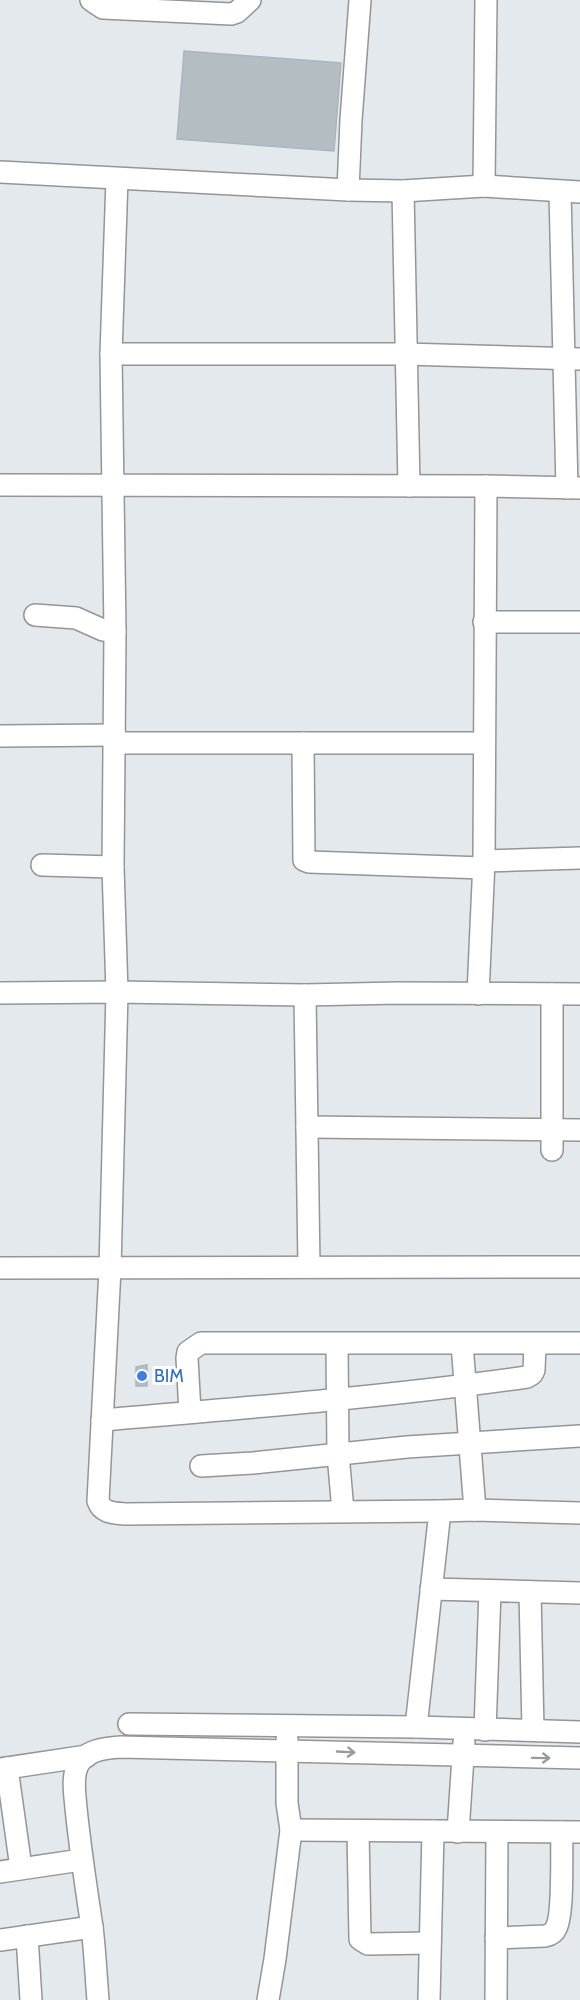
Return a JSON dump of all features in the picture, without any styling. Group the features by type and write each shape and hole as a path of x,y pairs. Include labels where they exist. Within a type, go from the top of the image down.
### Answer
{"street":[{"path":"92,0 103,8 231,14 237,12 250,0"},
{"path":"348,190 360,0"},
{"path":"484,186 486,0"},
{"path":"0,172 348,190 403,191 484,186 570,192 573,488 0,485"},
{"path":"117,179 111,354 115,632 113,867 117,992 110,1269 98,1501 100,1507 111,1513 143,1515 475,1510 580,1513"},
{"path":"403,191 409,486"},
{"path":"111,354 405,354 572,359"},
{"path":"478,994 484,865 486,486"},
{"path":"35,615 76,618 104,630 115,632"},
{"path":"484,622 580,622"},
{"path":"0,736 303,743 484,743"},
{"path":"303,743 304,860 309,862 484,865 580,858"},
{"path":"42,866 113,867"},
{"path":"0,993 580,994"},
{"path":"552,994 552,1140"},
{"path":"305,995 309,1267"},
{"path":"307,1127 552,1140 580,1130"},
{"path":"0,1268 580,1267"},
{"path":"190,1412 187,1358 188,1352 201,1343 337,1345 580,1343"},
{"path":"462,1344 475,1510"},
{"path":"102,1420 337,1400 465,1386 531,1375 534,1370 535,1344"},
{"path":"337,1345 338,1454 343,1511"},
{"path":"201,1466 580,1436"},
{"path":"416,1727 440,1511"},
{"path":"431,1589 580,1593"},
{"path":"458,1832 464,1756 475,1729 490,1591"},
{"path":"530,1592 533,1730"},
{"path":"129,1725 416,1727 580,1732"},
{"path":"268,2000 291,1830 287,1803 288,1726"},
{"path":"98,2000 92,1927 81,1860 75,1773 80,1762 101,1748 580,1758"},
{"path":"81,1860 10,1870 4,1768 87,1756"},
{"path":"291,1830 571,1832 556,1930 545,1936 496,1938"},
{"path":"358,1831 360,1939 368,1944 430,1942"},
{"path":"429,2000 433,1831"},
{"path":"496,1832 496,2000"},
{"path":"0,1940 92,1927"},
{"path":"27,1936 31,2000"}],"building":[{"path":"184,51 341,63 334,151 177,139"},
{"name":"BIM","path":"147,1365 147,1386 136,1386 136,1367"}],"place":[{"name":"BIM","path":"142,1376"}]}
